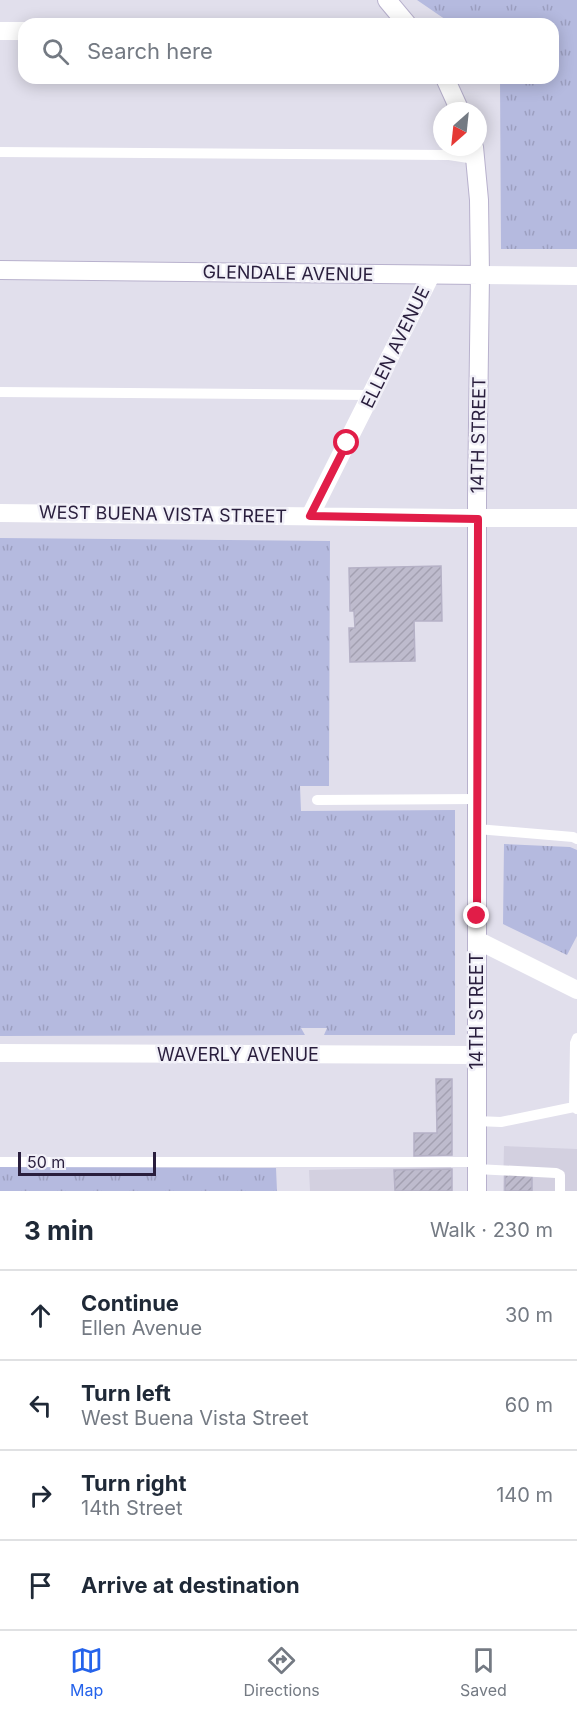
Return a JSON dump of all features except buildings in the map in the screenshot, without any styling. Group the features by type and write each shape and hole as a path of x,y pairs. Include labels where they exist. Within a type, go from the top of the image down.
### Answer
{"street":[{"path":"387,0 401,18"},
{"path":"0,31 18,31"},
{"path":"448,84 456,102"},
{"name":"14TH STREET","path":"474,156 479,200 480,275 477,498 477,1191"},
{"name":"GLENDALE AVENUE","path":"0,270 577,276"},
{"name":"ELLEN AVENUE","path":"310,516 430,275"},
{"name":"WEST BUENA VISTA STREET","path":"0,513 478,519 577,518"},
{"path":"477,940 577,990"},
{"name":"WAVERLY AVENUE","path":"0,1053 476,1054"}],"lane":[{"path":"0,152 433,155"},
{"path":"0,392 372,395"},
{"path":"317,800 477,799"},
{"path":"477,829 577,839"},
{"path":"476,1121 501,1122 575,1108 575,1043 577,1038"},
{"path":"0,1162 476,1166 556,1173 560,1175 560,1191"}],"shaded area":[{"path":"504,1146 577,1149 577,1191 503,1191"},
{"path":"451,1167 452,1191 310,1191 309,1170"}],"green space":[{"path":"417,0 577,0 577,249 501,249 500,84 559,84 559,18 443,18"},
{"path":"0,538 330,541 329,786 300,786 301,811 455,810 455,1035 324,1035 327,1028 301,1028 305,1035 0,1036"},
{"path":"504,844 570,847 577,850 577,936 567,955 503,924"},
{"path":"0,1167 276,1168 277,1191 0,1191"}],"route":[{"path":"347,443 310,516 478,519 477,916"}]}
